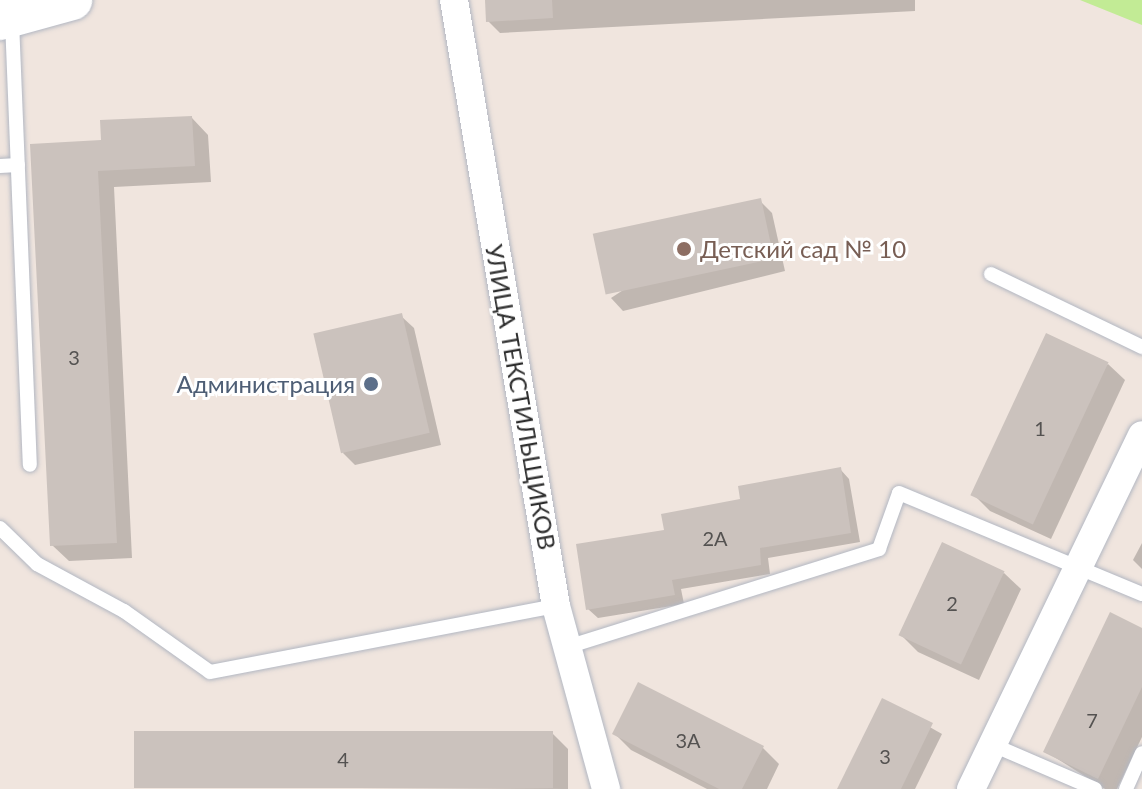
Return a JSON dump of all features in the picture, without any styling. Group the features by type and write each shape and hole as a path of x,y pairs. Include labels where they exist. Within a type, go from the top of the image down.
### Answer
{"street":[{"path":"6,18 72,0"},
{"name":"УЛИЦА ТЕКСТИЛЬЩИКОВ","path":"454,0 556,606 606,789"},
{"path":"971,789 1142,435"}],"lane":[{"path":"6,18 18,165 30,465"},
{"path":"0,166 18,165"},
{"path":"991,274 1142,347"},
{"path":"567,647 879,549 899,493 1142,594"},
{"path":"0,528 37,564 124,611 210,672 556,606"},
{"path":"993,745 1095,789"},
{"path":"1126,789 1142,753"}],"green space":[{"path":"1080,0 1142,0 1142,25"}],"building":[{"path":"485,0 552,0 553,18 486,22"},
{"path":"192,116 195,166 98,171 117,543 50,546 30,144 101,140 100,120"},
{"name":"Детский сад № 10","path":"761,198 774,259 606,294 593,234"},
{"name":"Администрация","path":"402,313 430,433 341,453 313,333"},
{"path":"1046,333 1109,362 1033,524 970,495"},
{"path":"841,467 851,533 760,548 761,565 672,580 675,595 586,610 576,544 664,530 661,514 740,499 738,486"},
{"path":"942,542 1005,571 961,665 898,635"},
{"path":"1110,612 1142,628 1142,687 1098,779 1043,752"},
{"path":"638,682 764,746 742,789 719,789 612,734"},
{"path":"882,698 933,723 901,789 837,789"},
{"path":"134,731 553,731 553,788 134,788"}],"place":[{"name":"Детский сад № 10","path":"684,249"},
{"name":"Администрация","path":"371,384"}]}
